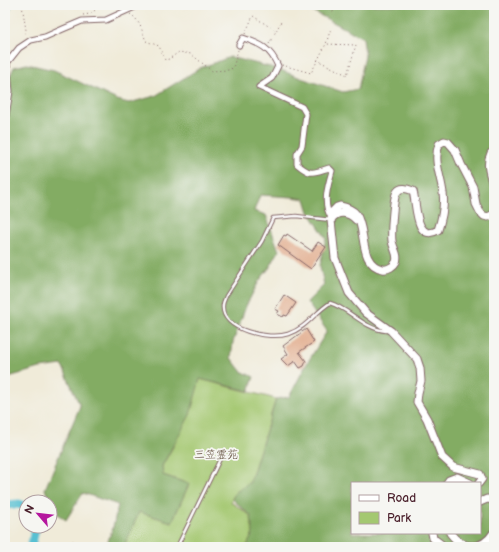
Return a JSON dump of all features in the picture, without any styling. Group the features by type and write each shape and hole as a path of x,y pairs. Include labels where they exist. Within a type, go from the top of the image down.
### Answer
{"street":[{"path":"5,122 10,91 7,63 18,48 31,40 45,37 82,21 106,20 124,10 139,5"},
{"path":"240,45 243,38 254,41 267,48 274,56 278,66 272,78 259,87 302,107 306,114 302,146 297,154 297,164 306,171 314,173 329,168 332,171 327,188 327,211 331,218 335,258 349,293 366,313 391,331 417,359 420,368 421,381 417,402 427,419 442,457 453,467 480,474 482,479 480,482"},
{"path":"331,218 337,214 344,213 354,217 359,223 364,246 370,260 376,266 384,269 392,267 396,261 392,241 394,200 396,193 402,189 414,191 420,227 426,233 432,233 438,230 443,215 444,194 436,162 436,152 439,144 444,141 448,142 455,150 473,187 476,204 480,212 484,216 488,217 494,214"},
{"path":"494,152 491,153 488,159 488,166 494,188"},
{"path":"447,482 448,480 457,477 468,482"},
{"path":"481,502 487,499 494,500"},
{"path":"451,534 459,543 477,546 489,540 494,532"},
{"path":"432,534 433,538 445,547"}],"lane":[{"path":"331,218 296,216 273,218 262,241 226,296 223,305 224,313 234,326 245,331 255,334 287,334 302,328 330,302 378,330 391,331"},
{"path":"177,547 221,457"},
{"path":"71,547 73,543"}],"path":[{"path":"18,48 26,30 22,5"},
{"path":"323,5 333,12 337,8 337,5"},
{"path":"124,10 134,17 141,26 146,41 159,46 165,60 169,59 178,52 192,54 212,71 228,70 233,68 240,45"},
{"path":"243,38 253,16 276,31"},
{"path":"267,48 282,20"},
{"path":"278,66 282,64 311,73 326,44 331,28"},
{"path":"317,60 347,75 356,45 326,44"}],"green space":[{"path":"295,5 494,5 494,547 242,547 247,546 253,533 251,516 232,499 235,493 250,482 276,399 289,397 306,365 327,331 307,302 324,285 320,266 326,238 309,212 305,199 260,195 254,211 266,215 279,251 270,267 259,281 246,306 233,342 231,358 241,371 254,377 249,391 200,379 190,415 162,466 163,475 189,484 172,522 139,512 125,544 122,547 106,547 113,527 118,505 83,493 66,520 58,514 58,494 47,494 45,489 80,406 62,365 40,368 5,378 5,88 14,67 27,64 54,70 117,100 129,103 155,96 200,68 230,57 278,69 343,92 358,89 365,55 363,38 316,13"},
{"name":"三笠霊苑","path":"200,379 276,399 250,482 235,493 231,502 251,516 253,533 247,546 122,547 125,544 139,512 172,522 189,484 163,475 162,466 174,445"}],"building":[{"path":"287,234 312,251 318,242 326,247 311,269 278,245 284,235 286,236"},
{"path":"284,295 296,303 287,316 284,315 283,317 277,314 279,311 275,309"},
{"path":"306,329 314,342 299,352 306,361 304,366 300,368 295,361 288,366 281,359 288,354 283,346"}],"waterway":[{"path":"5,9 8,5"},
{"path":"5,505 18,504"},
{"path":"31,547 34,534"}]}
